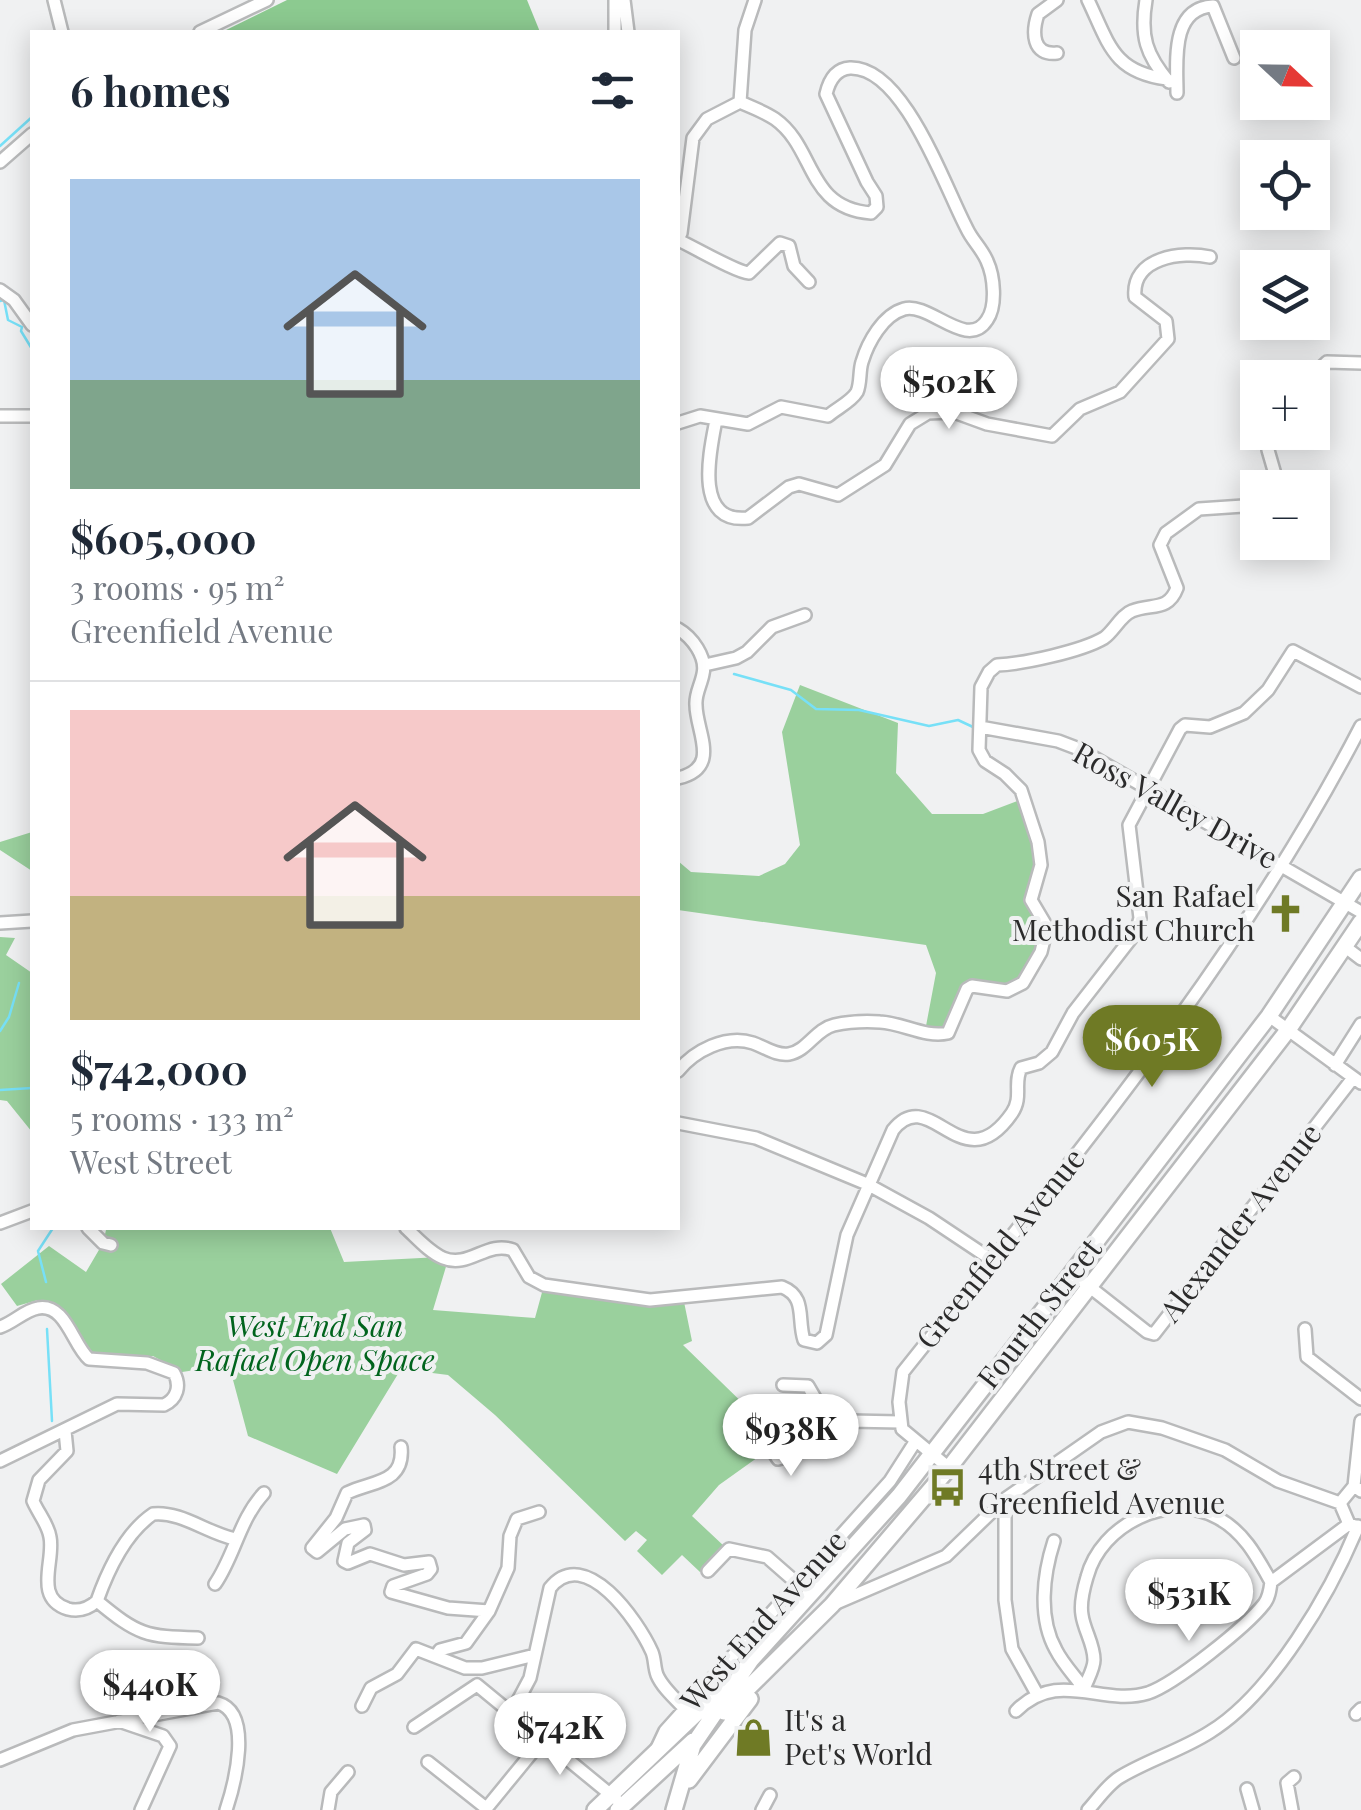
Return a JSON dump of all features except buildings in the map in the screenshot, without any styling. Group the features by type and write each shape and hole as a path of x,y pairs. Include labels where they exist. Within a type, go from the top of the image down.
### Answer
{"main road":[{"name":"Fourth Street","path":"675,1806 699,1736 751,1660 899,1496 1354,907 1361,878"},
{"name":"Fourth Street","path":"699,1736 832,1605 949,1468 1288,1030 1361,922"},
{"name":"Fourth Street","path":"675,1806 720,1735 793,1645"},
{"path":"650,1780 688,1715 751,1660"},
{"path":"617,1803 659,1762 699,1736"},
{"path":"595,1810 617,1803 663,1772 674,1775 678,1785 675,1806"}],"street":[{"path":"54,0 62,30"},
{"path":"204,30 268,0"},
{"path":"615,0 615,30"},
{"path":"624,0 628,30"},
{"path":"740,102 745,30 754,5 764,0"},
{"path":"1056,53 1046,54 1034,40 1038,14 1057,0"},
{"path":"1088,0 1114,56 1141,76 1167,80"},
{"path":"1143,2 1144,44 1152,62 1177,93 1178,37 1190,16 1208,5 1213,6 1234,58"},
{"path":"680,422 700,416 748,424 781,406 828,416 857,391 867,350 889,318 905,308 925,310 962,330 976,330 988,320 993,301 988,262 912,117 896,94 871,74 852,68 839,70 829,81 826,94 876,196 872,213 862,212 821,190 797,144 776,120 740,102"},
{"path":"680,235 693,138 707,119 740,102"},
{"path":"0,162 30,136"},
{"path":"680,241 740,272 749,272 780,243 789,246 794,266 809,282"},
{"path":"716,420 708,460 710,498 718,508 740,519 748,518 789,486 808,484 838,495 866,480 885,466 910,424 928,413 954,412 987,424 1052,436 1080,409 1120,392 1168,339 1166,322 1136,297 1134,289 1140,274 1153,262 1171,255 1210,258"},
{"path":"0,290 14,300 30,322"},
{"path":"1330,362 1361,363"},
{"path":"0,416 30,416"},
{"path":"682,1055 739,1040 788,1054 819,1032 845,1024 882,1022 935,1034 948,1033 966,988 1006,991 1024,983 1046,937 1044,918 1031,900 1041,856 1021,790 982,756 982,688 989,672 997,665 1018,664 1100,640 1130,611 1161,607 1169,602 1177,588 1160,546 1166,533 1199,509 1240,506"},
{"path":"704,665 736,658 772,628 805,615"},
{"path":"680,630 692,642 704,665 696,706 705,750 691,772 680,777"},
{"path":"408,1230 432,1252 448,1260 465,1260 498,1246 513,1250 529,1277 544,1285 650,1300 782,1287 796,1294 802,1335 817,1344 826,1335 847,1235 893,1130 907,1117 921,1117 965,1140 978,1140 995,1132 1018,1104 1018,1075 1022,1068 1039,1063 1052,1052 1073,1013 1136,932 1140,918 1128,834 1132,813 1180,729 1185,725 1210,727 1244,713 1268,690 1290,652 1300,653 1361,688"},
{"name":"Ross Valley Drive","path":"980,726 1070,745 1354,907"},
{"name":"Greenfield Avenue","path":"900,1422 898,1402 903,1372 1100,1126 1176,1024 1283,867 1361,726"},
{"path":"0,923 30,920"},
{"path":"1344,946 1361,959"},
{"path":"1269,1016 1357,1080"},
{"path":"1335,1065 1361,1024"},
{"name":"Alexander Avenue","path":"1072,1274 1154,1334 1357,1080"},
{"path":"680,1123 756,1138 867,1184 929,1218 992,1260"},
{"path":"0,1223 30,1212"},
{"path":"90,1230 111,1245"},
{"path":"0,1327 37,1308 46,1309 55,1312 67,1325 90,1359 147,1363 169,1370 177,1379 175,1396 164,1405 118,1404 0,1461"},
{"path":"1305,1329 1307,1356 1361,1399"},
{"path":"784,1385 808,1386 815,1398 802,1424 774,1453 778,1459 798,1452 850,1421 900,1422 915,1442 949,1468"},
{"path":"1340,1503 1357,1488 1361,1421"},
{"path":"832,1605 946,1556 1005,1499 1101,1432 1128,1422 1162,1428 1225,1450 1278,1481 1340,1503 1356,1524"},
{"path":"65,1430 67,1451 40,1480 33,1501 50,1534 47,1587 58,1605 71,1610 89,1608 97,1601 103,1583 133,1532 152,1514 175,1514 198,1528 235,1539"},
{"name":"West End Avenue","path":"688,1715 890,1481 915,1442"},
{"path":"401,1446 402,1456 395,1472 378,1486 347,1493 336,1518 312,1544 313,1551 344,1529 364,1525 365,1530 348,1542 344,1562 370,1554 404,1564 429,1562 431,1568 426,1574 393,1586 391,1592 448,1608 489,1610"},
{"path":"215,1584 231,1557 235,1539 264,1493"},
{"path":"1005,1499 1005,1600 1012,1649 1037,1694"},
{"path":"1016,1710 1037,1694 1084,1689 1117,1697 1149,1692 1196,1665 1267,1602 1271,1582 1247,1541 1220,1518 1198,1509 1169,1508 1139,1516 1110,1536 1088,1573 1081,1612 1094,1662 1084,1689"},
{"path":"436,1656 440,1650 466,1643 489,1610 508,1568 513,1526 517,1519 539,1512"},
{"path":"1271,1582 1356,1524"},
{"path":"1088,1810 1118,1778 1215,1730 1255,1693 1298,1638 1344,1560 1356,1524"},
{"path":"1054,1541 1048,1560 1044,1609 1048,1632 1057,1654 1084,1689"},
{"path":"708,1571 729,1549 767,1558 799,1585"},
{"path":"512,1712 530,1678 550,1588 558,1578 570,1574 588,1577 615,1596 650,1648 659,1678 688,1715"},
{"path":"97,1601 134,1630 147,1635 198,1638"},
{"path":"362,1706 370,1688 396,1674 416,1649 465,1668 482,1668 535,1655"},
{"path":"414,1727 478,1685 617,1803"},
{"path":"0,1760 73,1730 218,1703 227,1706 238,1721 236,1770 226,1810"},
{"path":"114,1720 163,1736 170,1746 141,1810"},
{"path":"428,1762 486,1809 544,1738"},
{"path":"328,1810 332,1792 348,1772"},
{"path":"1292,1810 1287,1782 1294,1777"},
{"path":"1247,1789 1253,1810"},
{"path":"762,1810 770,1795"}],"green space":[{"path":"287,0 527,0 539,30 226,30"},
{"path":"800,685 898,723 896,773 932,814 983,814 1025,798 1041,865 1031,893 1046,937 1014,990 972,986 948,1033 926,1026 936,973 926,945 680,910 680,863 691,872 759,876 785,864 800,845 782,732"},
{"path":"30,833 30,870 0,850 0,842"},
{"path":"0,937 15,938 6,955 30,972 30,1130 7,1101 0,1100"},
{"name":"West End San Rafael Open Space","path":"106,1230 331,1230 344,1262 440,1257 448,1260 433,1310 535,1318 544,1285 683,1297 692,1341 683,1345 756,1416 756,1444 749,1448 761,1455 719,1485 692,1516 725,1547 700,1572 682,1555 662,1575 637,1551 647,1540 636,1531 625,1541 448,1375 401,1369 337,1474 248,1436 229,1365 182,1372 153,1356 123,1358 93,1353 62,1312 38,1300 17,1306 1,1284 49,1246 86,1272"}],"waterway":[{"path":"0,146 30,119"},
{"path":"0,301 4,300 8,320 22,327 30,346"},
{"path":"734,674 791,690 816,709 859,710 929,726 958,720 973,727"},
{"path":"0,1031 9,1017 19,983"},
{"path":"0,1090 30,1088"},
{"path":"46,1282 38,1251 52,1230"},
{"path":"47,1329 52,1421"}],"place":[{"name":"San Rafael Methodist Church","path":"1285,914"},
{"name":"4th Street & Greenfield Avenue","path":"948,1487"},
{"name":"It's a Pet's World","path":"754,1738"}]}
